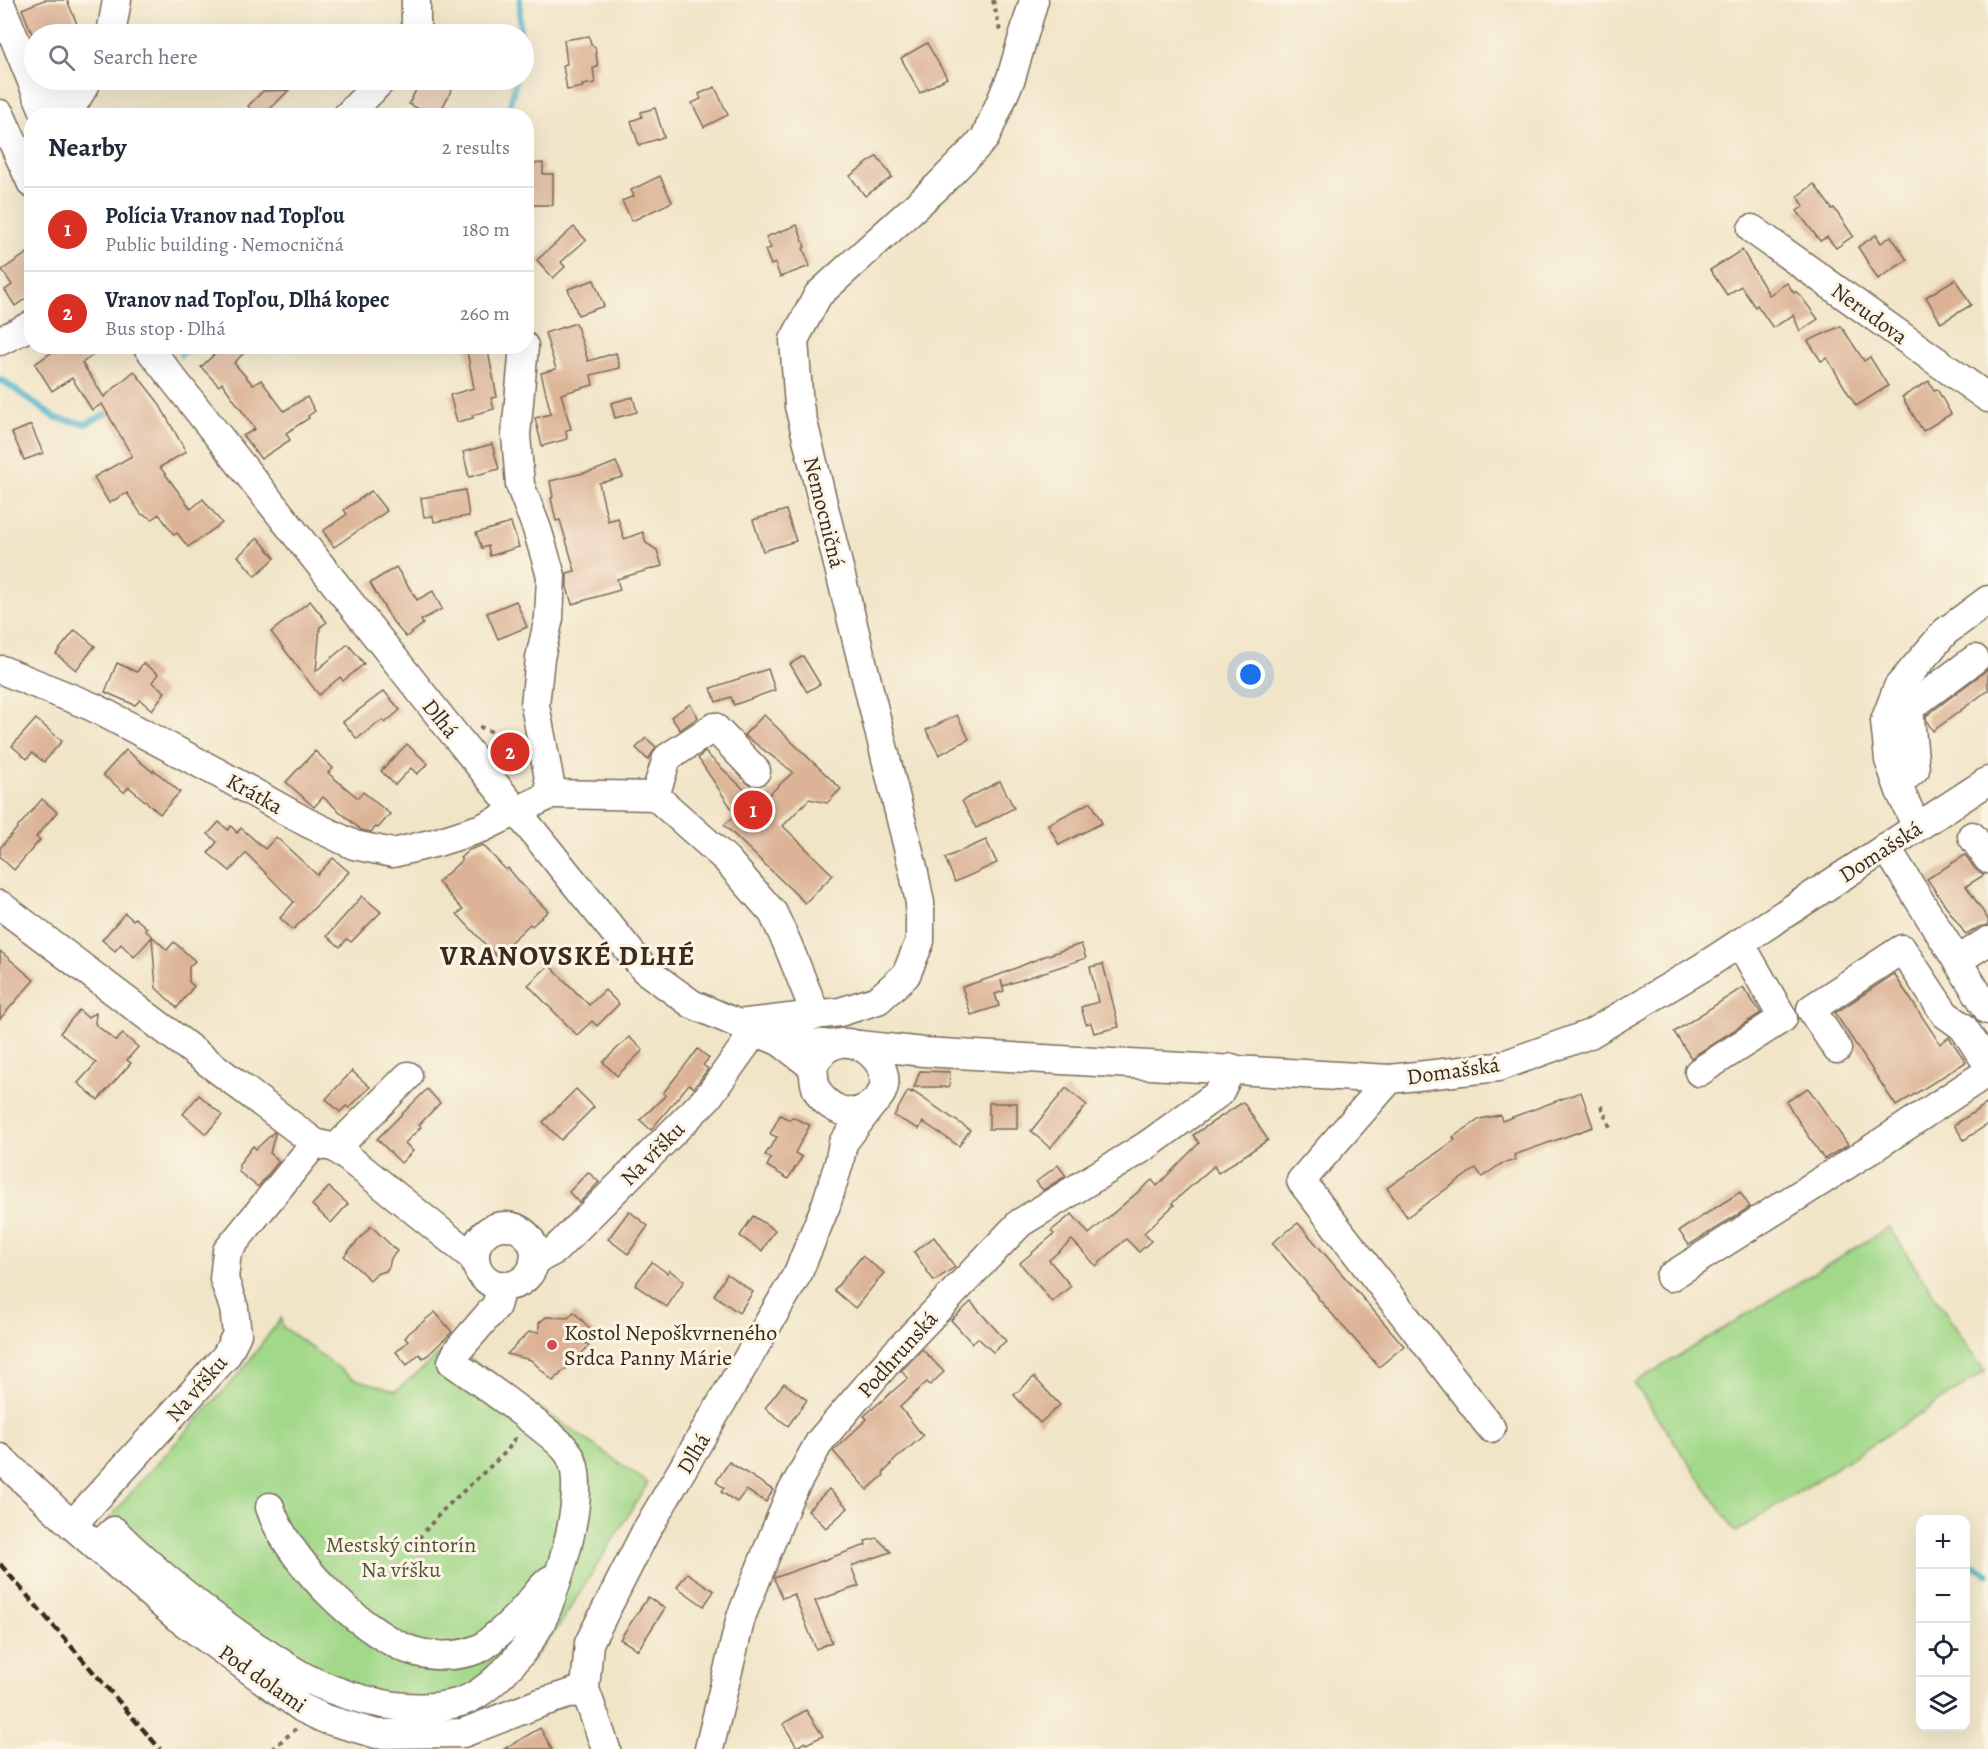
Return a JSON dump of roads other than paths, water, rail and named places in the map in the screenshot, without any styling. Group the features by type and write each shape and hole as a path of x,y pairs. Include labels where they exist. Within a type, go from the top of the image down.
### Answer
{"street":[{"path":"113,24 117,0"},
{"path":"416,0 416,24"},
{"name":"Nemocničná","path":"781,1021 840,1012 878,1000 906,975 920,941 920,903 913,868 799,406 794,340 818,295 938,186 985,138 1011,78 1034,0"},
{"path":"0,1 24,41"},
{"path":"355,108 372,90"},
{"path":"0,114 24,162"},
{"name":"Nerudova","path":"1752,228 1988,398"},
{"path":"0,341 24,329"},
{"name":"Dlhá","path":"153,354 645,970 692,1004 781,1021"},
{"path":"523,354 516,435 520,485 537,529 551,576 549,618 540,658 535,705 552,794"},
{"path":"1917,827 1889,760 1885,721 1898,687 1945,632 1988,600"},
{"path":"1898,784 1915,769 1909,708 1975,658"},
{"name":"Krátka","path":"2,670 93,707 306,822 354,845 393,853 482,828 517,811"},
{"path":"655,796 667,758 714,727 756,771"},
{"name":"Domašská","path":"781,1021 846,1045 911,1051 1390,1079 1498,1067 1590,1034 1740,943 1988,781"},
{"path":"517,811 552,794 655,796 726,859 773,913 787,943 781,1021 813,1067 818,1090 836,1123 841,1153"},
{"path":"1886,847 1988,1010"},
{"path":"0,905 326,1145 475,1259"},
{"path":"1957,961 1988,941"},
{"path":"1699,1072 1783,1018 1740,943"},
{"path":"1837,1049 1811,1010 1902,949 1945,1014 1963,1027 1983,1057 1988,1054"},
{"name":"Na vŕšku","path":"534,1261 555,1250 781,1021"},
{"path":"813,1067 824,1051 846,1045 869,1050 877,1058 884,1072 882,1090 873,1103 862,1110 849,1113 825,1102"},
{"path":"884,1072 895,1061 911,1051"},
{"name":"Podhrunská","path":"709,1749 741,1617 789,1497 820,1441 891,1358 1020,1223 1146,1146 1219,1093 1232,1068"},
{"path":"1670,1277 1988,1072"},
{"name":"Na vŕšku","path":"72,1525 226,1356 237,1334 234,1308 224,1279 226,1251 326,1145 408,1076"},
{"path":"1390,1079 1301,1181 1491,1428"},
{"name":"Dlhá","path":"606,1749 585,1689 589,1643 646,1531 798,1273 826,1204 841,1153 873,1103"},
{"path":"500,1226 511,1227 522,1231 530,1239 534,1250 534,1261 529,1274 524,1279 502,1286 494,1284 481,1274 475,1259 476,1248 481,1238 489,1230 500,1226"},
{"path":"97,1547 114,1531 151,1567 198,1605 279,1662 312,1681 364,1700 414,1709 459,1703 492,1685 516,1659 536,1631 551,1598 574,1513 577,1481 570,1454 554,1438 452,1362 458,1350 496,1306 502,1286"},
{"name":"Pod dolami","path":"0,1458 177,1617 302,1708 325,1719 377,1734 463,1733 540,1703 585,1689"},
{"path":"270,1508 288,1545 308,1570 361,1621 382,1636 408,1649 433,1655 480,1649 504,1630 546,1582 559,1573"}],"waterway":[{"path":"520,0 520,24"},
{"path":"509,108 514,90"},
{"path":"0,381 2,380 55,418 86,424 113,410"},
{"path":"1970,1563 1988,1574"}],"railway":[{"path":"0,1564 160,1749"}],"place":[{"name":"Vranov nad Topľou, Dlhá kopec","path":"510,752"},
{"name":"Polícia Vranov nad Topľou","path":"753,810"},
{"name":"Kostol Nepoškvrneného Srdca Panny Márie","path":"552,1345"}],"district":[{"name":"VRANOVSKÉ DLHÉ","path":"568,955"}],"park label":[{"name":"Mestský cintorín Na vŕšku","path":"401,1556"}]}
